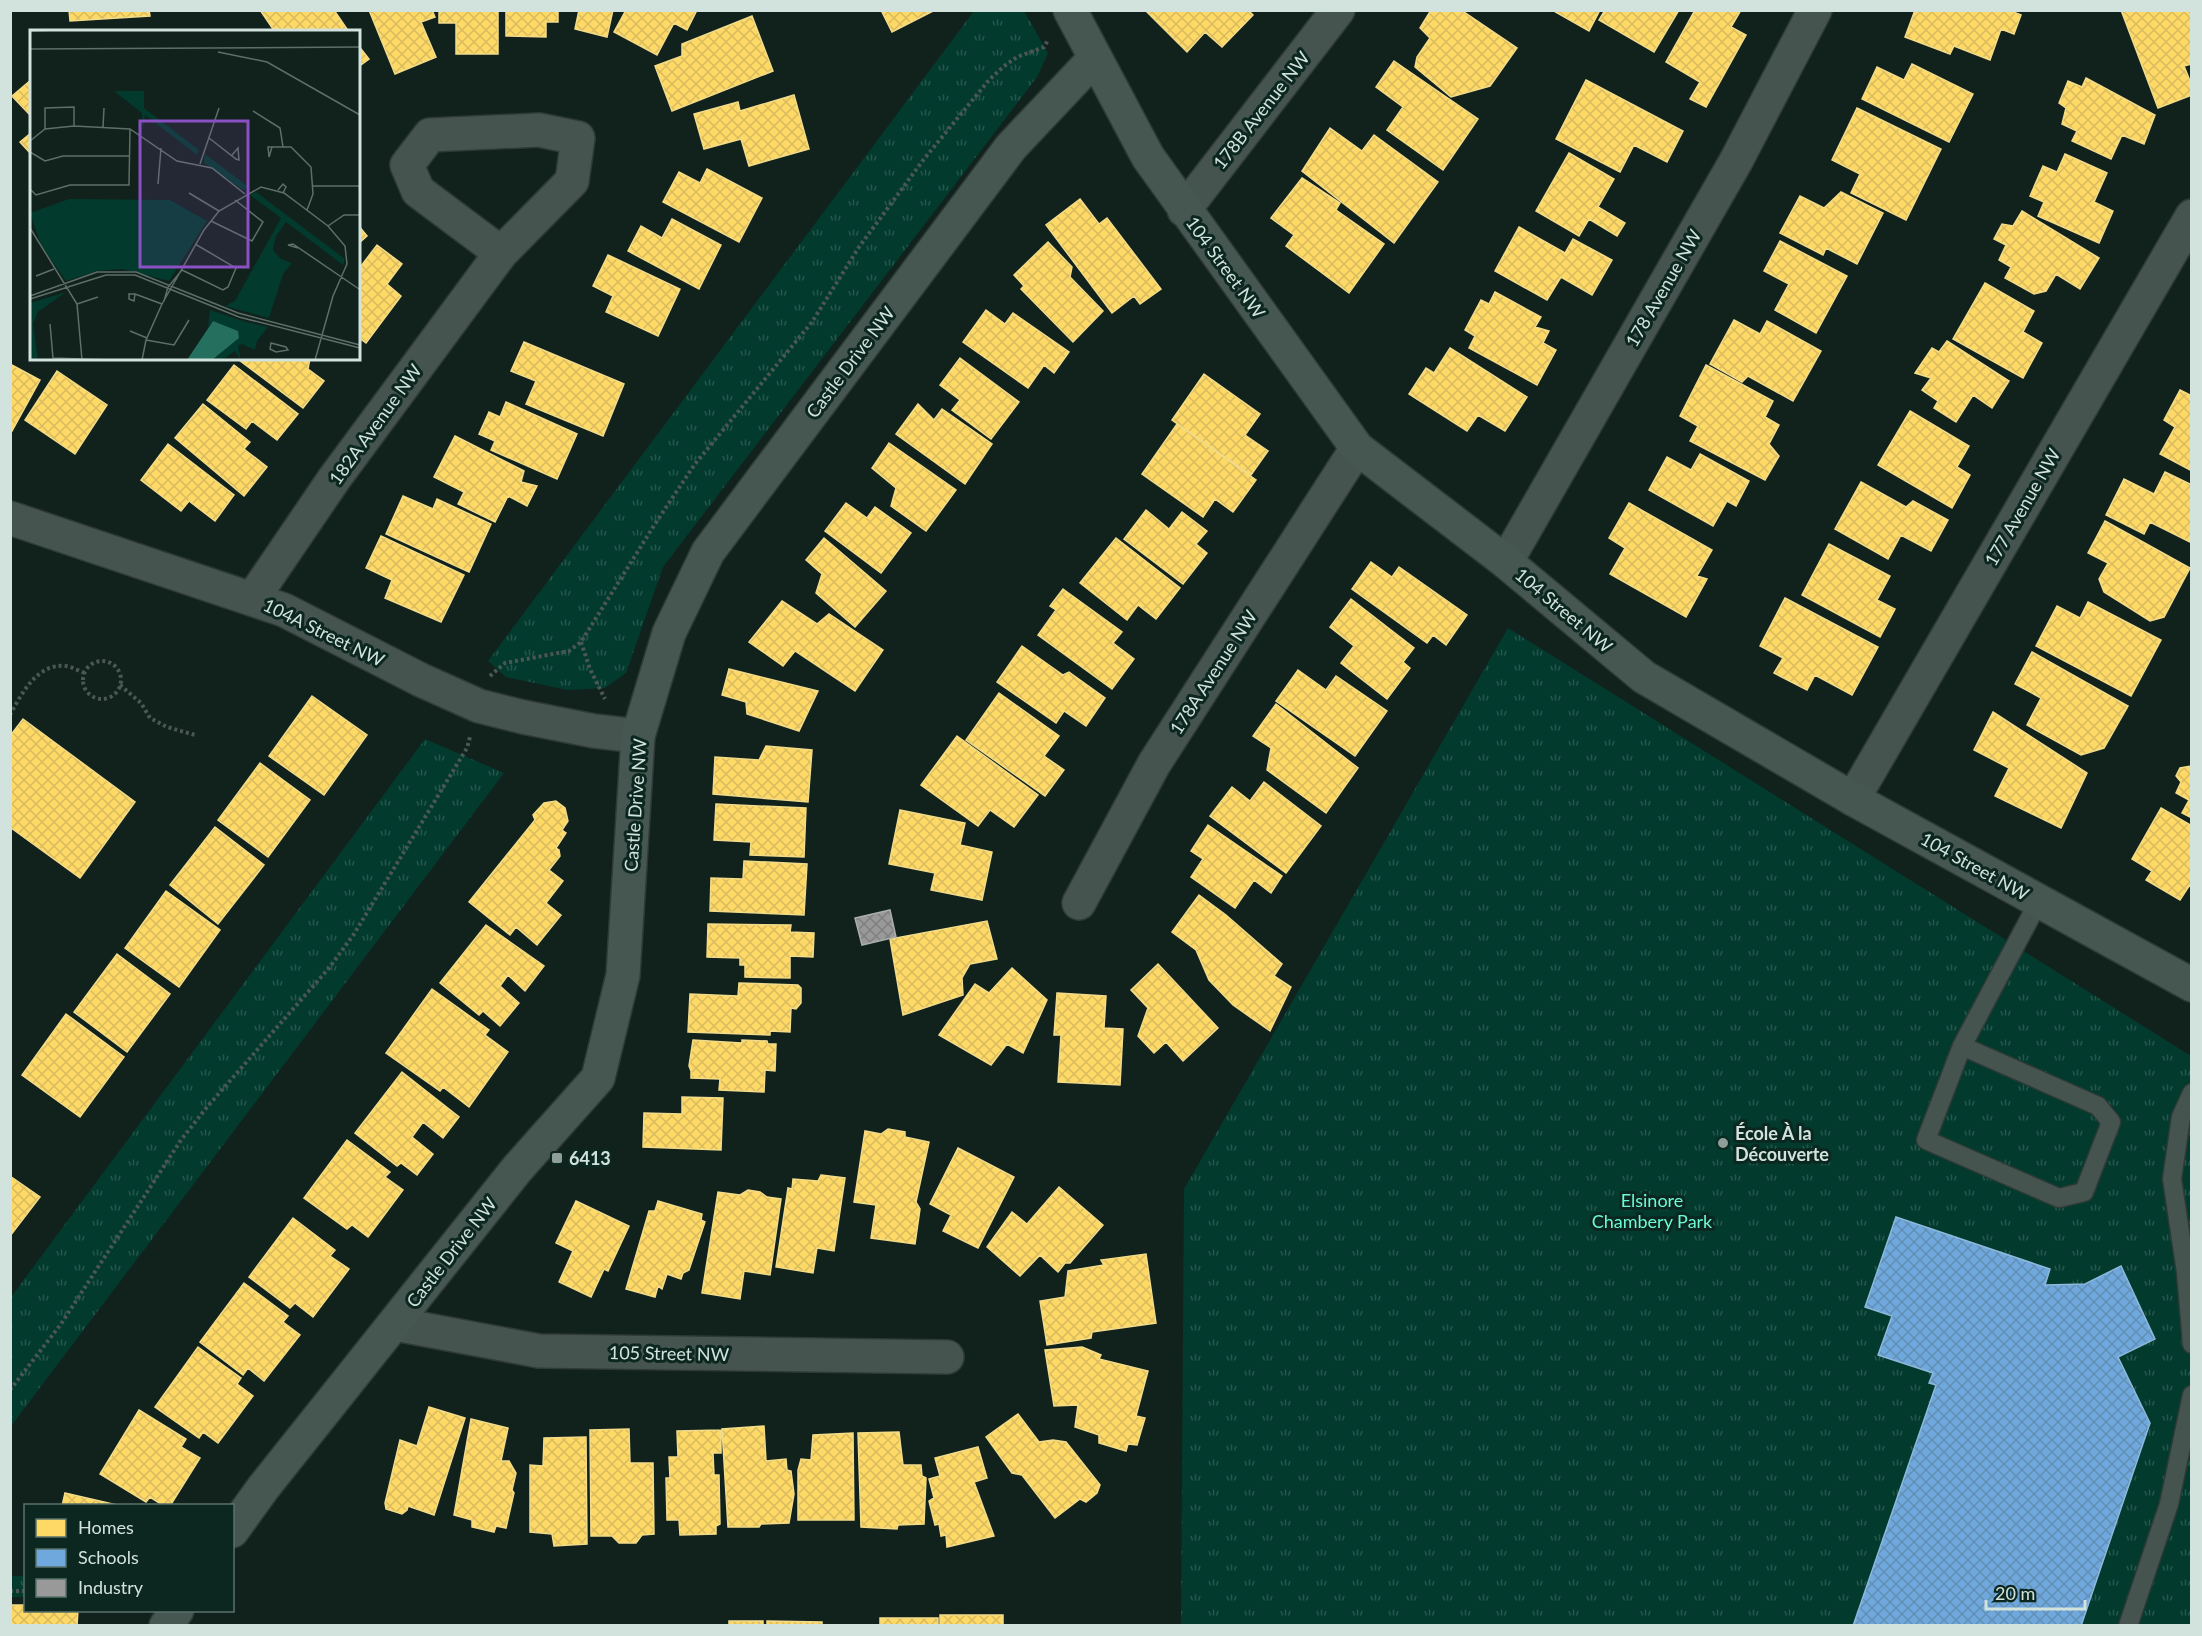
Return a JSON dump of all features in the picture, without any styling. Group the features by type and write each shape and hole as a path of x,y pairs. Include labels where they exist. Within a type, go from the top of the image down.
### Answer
{"street":[{"name":"104 Street NW","path":"1070,10 1148,157 1357,448 1506,562 1644,677 1853,799 2192,985"},
{"name":"178B Avenue NW","path":"1184,210 1338,10"},
{"name":"178 Avenue NW","path":"1506,562 1736,160 1815,10"},
{"name":"Castle Drive NW","path":"234,1528 263,1488 517,1169 598,1078 623,975 638,736 669,633 708,552 1011,147 1095,58"},
{"name":"182A Avenue NW","path":"253,598 334,479 501,253 572,181 578,138 539,130 430,135 407,165 418,191 501,253"},
{"name":"177 Avenue NW","path":"1853,799 2192,216"},
{"name":"178A Avenue NW","path":"1079,903 1154,764 1357,448"},
{"name":"104A Street NW","path":"10,518 284,610 421,680 479,706 594,731 638,736"},
{"name":"105 Street NW","path":"395,1324 539,1351 947,1357"},
{"path":"166,1626 176,1612"}],"lane":[{"path":"1962,1046 2098,1106 2110,1122 2084,1192 2059,1198 1926,1140 1962,1046 2039,902"},
{"path":"2192,1093 2181,1117 2172,1179 2186,1272 2192,1344"},
{"path":"2128,1626 2169,1504 2192,1395"}],"path":[{"path":"10,1390 61,1324 181,1140 207,1107 329,968 354,934 467,748 490,675 505,663 568,651 581,642 695,464 812,322 859,248 924,159 989,80 1017,57 1044,47"},
{"path":"581,642 590,669 604,698 638,736"},
{"path":"99,661 112,663 120,673 120,685 114,695 103,699 97,698 87,690 85,673 88,668 99,661"},
{"path":"10,715 22,693 36,675 67,666 85,673"},
{"path":"120,685 141,703 150,718 167,727 195,735"}],"green space":[{"path":"974,11 1024,11 1048,53 1037,77 663,567 626,673 605,688 568,690 506,677 488,661"},
{"name":"Elsinore Chambery Park","path":"1508,628 2191,1056 2191,1625 1181,1626 1184,1189"},
{"path":"425,739 504,773 11,1426 11,1297"},
{"path":"10,1576 24,1576 24,1597 11,1597"}],"building: Homes":[{"path":"69,10 149,10 150,16 70,21"},
{"path":"260,10 334,10 348,30 274,30"},
{"path":"369,10 432,10 435,17 421,22 436,57 395,74"},
{"path":"439,10 498,10 498,54 456,54 456,23 439,23"},
{"path":"506,10 558,10 558,22 546,22 546,37 506,36"},
{"path":"579,10 613,10 607,37 575,29"},
{"path":"626,10 697,10 687,30 674,23 657,55 614,32"},
{"path":"881,10 935,10 892,32"},
{"path":"1145,10 1248,10 1253,15 1222,47 1205,32 1187,52"},
{"path":"1431,10 1461,10 1517,48 1490,86 1451,97 1415,67 1417,57 1430,38 1420,28"},
{"path":"1552,10 1600,10 1589,31"},
{"path":"1605,10 1679,10 1654,52 1599,20"},
{"path":"1695,10 1741,10 1731,27 1746,35 1706,107 1690,99 1700,82 1666,62"},
{"path":"1915,10 2008,10 2021,15 2014,34 2001,29 1990,60 1954,46 1950,54 1905,37"},
{"path":"2121,10 2188,10 2192,20 2192,64 2184,66 2192,86 2192,95 2158,108"},
{"path":"752,16 773,71 672,111 655,66 682,56 682,44"},
{"path":"360,48 369,59 360,66"},
{"path":"1394,61 1478,119 1443,170 1387,130 1403,107 1376,87"},
{"path":"1912,64 1973,94 1949,142 1862,99 1877,67 1904,80"},
{"path":"2086,78 2155,115 2144,144 2122,135 2111,159 2072,141 2077,131 2062,124 2066,108 2059,103 2068,81 2082,87"},
{"path":"1586,80 1683,131 1667,162 1634,145 1620,172 1556,139"},
{"path":"30,81 30,115 12,96"},
{"path":"794,95 809,149 749,166 741,139 704,149 694,114 738,102 740,111"},
{"path":"1857,108 1941,149 1906,220 1851,193 1860,174 1832,160"},
{"path":"1330,128 1362,151 1374,135 1438,182 1394,243 1302,171"},
{"path":"30,134 30,153 20,142"},
{"path":"1569,153 1614,179 1598,207 1625,223 1617,236 1589,219 1579,236 1536,211"},
{"path":"2065,154 2107,173 2094,202 2113,211 2099,243 2038,216 2044,202 2030,196 2043,166 2057,172"},
{"path":"707,169 762,198 739,242 663,202 679,172 700,183"},
{"path":"1302,178 1340,203 1336,210 1384,244 1349,293 1286,246 1294,235 1271,218"},
{"path":"1841,192 1883,213 1857,264 1826,248 1823,255 1780,233 1800,196 1824,208"},
{"path":"1080,199 1099,224 1107,218 1161,289 1140,304 1134,296 1112,313 1046,225"},
{"path":"2022,211 2099,258 2080,289 2056,274 2046,291 2034,294 2005,278 2011,267 1999,260 2006,245 1994,239 2002,224 2013,226"},
{"path":"672,219 721,245 699,289 628,251 641,226 662,238"},
{"path":"360,227 367,236 360,242"},
{"path":"1519,227 1565,253 1573,239 1612,260 1592,295 1561,277 1547,300 1495,271"},
{"path":"1780,241 1847,276 1816,333 1775,310 1789,284 1764,271"},
{"path":"1048,242 1072,267 1070,277 1103,311 1073,342 1021,289 1024,286 1014,275"},
{"path":"377,245 402,264 387,284 401,296 366,343 360,338 360,267"},
{"path":"608,255 680,289 658,336 606,312 613,296 593,286"},
{"path":"1985,283 2034,311 2023,332 2042,343 2023,378 1953,339"},
{"path":"1495,292 1541,317 1535,327 1549,331 1543,343 1556,350 1537,385 1469,348 1475,336 1465,330 1481,300 1489,304"},
{"path":"986,310 1005,324 1013,313 1069,352 1054,373 1044,365 1028,388 963,342"},
{"path":"1734,320 1760,334 1767,321 1821,351 1793,401 1748,376 1742,382 1710,364"},
{"path":"1947,341 2009,381 1992,408 1973,395 1956,422 1934,408 1938,401 1922,390 1931,378 1915,373 1932,348 1939,352"},
{"path":"524,342 624,384 603,436 526,404 536,381 511,371"},
{"path":"1450,348 1527,397 1505,431 1478,415 1467,431 1409,394 1426,368 1434,373"},
{"path":"960,358 1019,402 991,439 952,410 960,400 940,385"},
{"path":"239,360 310,360 308,369 324,381 303,408"},
{"path":"10,364 40,380 12,431 10,430"},
{"path":"234,365 298,414 277,440 252,421 246,429 207,400"},
{"path":"1706,365 1773,401 1765,417 1779,425 1769,444 1779,456 1765,480 1690,441 1698,426 1680,416"},
{"path":"57,371 107,405 75,454 25,420"},
{"path":"1204,374 1260,414 1245,435 1268,451 1251,475 1172,420"},
{"path":"2180,390 2192,396 2192,471 2160,454 2175,427 2164,420"},
{"path":"506,402 577,434 557,479 491,450 495,441 479,434 489,412 500,417"},
{"path":"203,404 250,442 244,449 267,467 244,496 175,438"},
{"path":"918,404 934,420 942,409 992,444 965,484 896,434"},
{"path":"1910,411 1969,446 1957,467 1970,475 1952,508 1878,465"},
{"path":"1177,424 1256,480 1233,512 1215,499 1203,517 1142,474"},
{"path":"455,436 524,471 521,482 537,486 527,506 508,496 495,522 458,504 464,492 434,477"},
{"path":"889,443 956,490 926,531 891,506 896,488 872,468"},
{"path":"168,444 234,495 215,521 189,501 181,511 141,480"},
{"path":"1700,454 1749,481 1736,506 1727,501 1713,526 1649,490 1667,457 1691,470"},
{"path":"2165,472 2192,485 2192,543 2150,522 2144,534 2106,515 2124,479 2154,494"},
{"path":"1861,482 1906,507 1913,501 1948,520 1931,551 1901,535 1888,559 1835,529"},
{"path":"403,496 433,509 437,499 491,524 469,572 386,534"},
{"path":"846,503 867,518 875,507 911,533 881,573 825,531"},
{"path":"1629,503 1712,550 1697,576 1707,579 1686,617 1610,574 1625,548 1609,538"},
{"path":"1146,510 1169,529 1182,512 1207,531 1196,544 1207,553 1183,584 1124,539"},
{"path":"2105,521 2190,568 2164,617 2150,621 2104,592 2099,579 2108,563 2088,553"},
{"path":"381,536 464,575 441,622 385,598 392,580 366,568"},
{"path":"824,538 886,591 855,627 816,593 822,574 806,560"},
{"path":"1116,538 1180,588 1156,619 1138,605 1127,620 1080,583"},
{"path":"1829,544 1890,576 1877,600 1895,609 1880,637 1802,595"},
{"path":"1371,562 1392,577 1399,567 1467,615 1446,645 1433,635 1427,643 1352,589"},
{"path":"1063,589 1122,632 1113,643 1134,659 1112,689 1038,635 1056,610 1050,606"},
{"path":"1785,598 1878,647 1852,695 1815,675 1807,690 1774,673 1783,658 1760,646"},
{"path":"1351,599 1414,648 1403,662 1410,668 1387,699 1341,663 1354,646 1330,627"},
{"path":"782,601 817,624 829,614 883,650 855,691 795,651 783,666 749,642"},
{"path":"2088,602 2161,640 2131,696 2036,646 2057,606 2080,618"},
{"path":"1022,646 1063,675 1069,672 1105,698 1086,726 1064,711 1056,723 997,682"},
{"path":"2032,652 2128,706 2104,748 2081,755 2027,725 2041,698 2015,684"},
{"path":"729,669 818,691 799,731 747,714 746,702 722,695"},
{"path":"1298,670 1326,690 1336,676 1387,711 1355,756 1276,701"},
{"path":"999,693 1059,736 1044,756 1064,770 1045,796 966,740"},
{"path":"312,696 367,735 324,795 269,756"},
{"path":"1276,704 1358,768 1326,813 1267,770 1271,748 1253,736"},
{"path":"1993,712 2087,773 2061,828 1995,796 2009,768 1974,750"},
{"path":"23,719 135,802 80,878 10,827 10,736"},
{"path":"957,736 1038,795 1014,827 990,810 978,826 921,785"},
{"path":"766,746 812,750 808,802 713,794 715,757 759,760"},
{"path":"260,763 310,800 268,857 218,820"},
{"path":"2192,766 2192,818 2182,813 2189,800 2176,793 2181,782 2176,776 2180,768"},
{"path":"1264,782 1321,826 1286,873 1210,816 1232,787 1250,801"},
{"path":"556,801 565,808 568,821 562,830 566,833 556,848 560,856 549,870 563,881 546,903 561,915 537,945 516,927 510,935 469,902 535,820 533,815 544,803"},
{"path":"716,804 806,808 804,857 750,855 751,842 714,840"},
{"path":"2161,808 2192,826 2192,887 2189,886 2180,900 2146,880 2152,871 2132,859"},
{"path":"900,810 965,823 960,845 992,852 982,900 931,890 935,873 889,864"},
{"path":"1208,825 1282,876 1271,893 1254,880 1235,908 1191,877 1203,859 1191,851"},
{"path":"215,827 264,865 218,924 170,885"},
{"path":"744,861 807,864 804,915 710,911 711,878 743,879"},
{"path":"166,891 220,930 179,987 125,948"},
{"path":"1199,895 1226,915 1282,964 1274,976 1291,987 1270,1031 1233,1005 1209,980 1196,950 1172,932"},
{"path":"987,921 997,959 970,964 962,978 963,995 903,1015 890,939"},
{"path":"708,924 791,925 790,932 814,933 813,957 790,956 790,978 745,977 745,965 740,965 740,958 707,957"},
{"path":"486,925 544,966 525,991 508,975 500,986 519,1003 500,1026 483,1011 479,1015 440,983"},
{"path":"117,954 170,994 127,1052 74,1012"},
{"path":"1158,964 1218,1028 1183,1061 1166,1042 1154,1053 1138,1036 1148,1008 1131,990"},
{"path":"1012,968 1047,1000 1023,1053 1007,1044 991,1065 939,1035 975,984 989,993"},
{"path":"739,983 798,985 801,988 801,1003 796,1009 791,1008 790,1032 770,1031 770,1035 688,1032 690,994 738,996"},
{"path":"432,989 489,1030 485,1035 508,1052 469,1107 443,1087 440,1091 386,1053"},
{"path":"1057,993 1106,996 1104,1028 1123,1029 1120,1085 1058,1082 1061,1035 1054,1035"},
{"path":"66,1014 124,1057 80,1117 22,1075"},
{"path":"693,1040 742,1043 742,1040 767,1041 768,1044 776,1044 775,1071 765,1070 764,1092 719,1090 720,1079 691,1078 689,1066"},
{"path":"402,1072 459,1117 443,1138 423,1122 412,1137 433,1154 417,1175 401,1163 397,1166 355,1133"},
{"path":"682,1097 723,1098 721,1150 643,1147 644,1113 682,1114"},
{"path":"888,1129 905,1132 905,1137 929,1142 916,1202 920,1209 915,1244 871,1238 876,1205 854,1202 865,1131 881,1134"},
{"path":"347,1140 390,1172 385,1177 403,1190 368,1237 352,1225 347,1229 304,1198"},
{"path":"958,1148 1014,1177 978,1248 943,1231 951,1215 930,1204"},
{"path":"821,1175 845,1178 834,1251 817,1248 813,1273 776,1267 788,1188 792,1189 793,1179 818,1181"},
{"path":"10,1176 40,1197 10,1236"},
{"path":"1059,1187 1103,1225 1070,1263 1065,1263 1058,1272 1040,1255 1020,1276 987,1247 1012,1212 1027,1224"},
{"path":"748,1190 781,1199 770,1275 744,1271 740,1299 702,1293 718,1192 740,1195"},
{"path":"576,1201 629,1226 608,1271 604,1269 591,1297 559,1282 573,1251 556,1243"},
{"path":"658,1201 702,1214 701,1220 705,1222 689,1270 683,1273 681,1279 667,1274 662,1289 658,1286 655,1297 626,1289 649,1211 655,1211"},
{"path":"293,1218 335,1250 330,1256 349,1269 313,1317 295,1303 290,1308 249,1277"},
{"path":"1146,1254 1156,1323 1092,1332 1091,1338 1047,1345 1040,1301 1065,1297 1068,1271 1104,1265 1101,1260"},
{"path":"244,1283 288,1316 283,1322 300,1335 264,1381 248,1368 243,1375 200,1342"},
{"path":"198,1347 241,1378 237,1384 253,1396 218,1443 203,1432 199,1438 155,1407"},
{"path":"1082,1347 1101,1355 1099,1359 1148,1371 1136,1416 1145,1418 1137,1445 1128,1444 1126,1451 1099,1443 1099,1435 1075,1427 1078,1405 1054,1406 1045,1350"},
{"path":"429,1407 465,1418 434,1515 408,1506 402,1514 386,1509 385,1503 400,1440 417,1446"},
{"path":"139,1410 186,1439 181,1447 200,1458 171,1504 161,1504 150,1497 146,1502 100,1474"},
{"path":"1018,1414 1039,1442 1053,1440 1066,1442 1100,1485 1097,1493 1086,1502 1080,1499 1055,1518 1022,1475 1012,1473 986,1437"},
{"path":"471,1419 508,1428 501,1461 509,1461 516,1473 512,1490 514,1493 506,1528 496,1526 494,1532 472,1527 472,1520 454,1515"},
{"path":"764,1426 766,1461 786,1459 787,1470 791,1471 794,1494 789,1523 761,1524 759,1527 728,1527 722,1429"},
{"path":"629,1429 630,1463 653,1463 654,1534 642,1535 636,1543 619,1543 612,1536 591,1536 590,1430"},
{"path":"721,1430 721,1453 713,1453 714,1475 719,1475 720,1524 716,1526 716,1534 680,1535 679,1520 667,1520 666,1478 670,1478 669,1457 678,1457 677,1431"},
{"path":"899,1432 903,1465 921,1465 922,1476 926,1478 924,1524 898,1525 897,1529 861,1527 858,1433"},
{"path":"853,1433 854,1520 798,1520 798,1470 801,1459 811,1460 813,1435"},
{"path":"586,1437 587,1544 554,1546 552,1534 530,1532 530,1465 543,1466 544,1438"},
{"path":"978,1447 987,1478 974,1482 994,1536 947,1547 946,1535 941,1536 939,1524 935,1525 929,1501 934,1498 929,1479 940,1476 935,1458"},
{"path":"65,1493 113,1504 62,1504"},
{"path":"10,1605 24,1605 24,1612 78,1612 77,1626 10,1626"},
{"path":"940,1615 1003,1615 1003,1626 940,1626"},
{"path":"880,1618 938,1618 938,1626 880,1626"},
{"path":"729,1621 763,1621 763,1626 729,1626"},
{"path":"767,1621 822,1622 822,1626 767,1626"}],"building: Schools":[{"path":"1896,1217 2050,1269 2045,1285 2085,1284 2121,1266 2155,1339 2118,1357 2150,1423 2081,1626 1853,1626 1936,1385 1929,1383 1933,1373 1878,1355 1892,1316 1865,1307"}],"building: Industry":[{"path":"890,910 896,937 862,945 855,918"}],"place":[{"name":"École À la Découverte","path":"1723,1143"},
{"name":"6413","path":"557,1158"}]}
